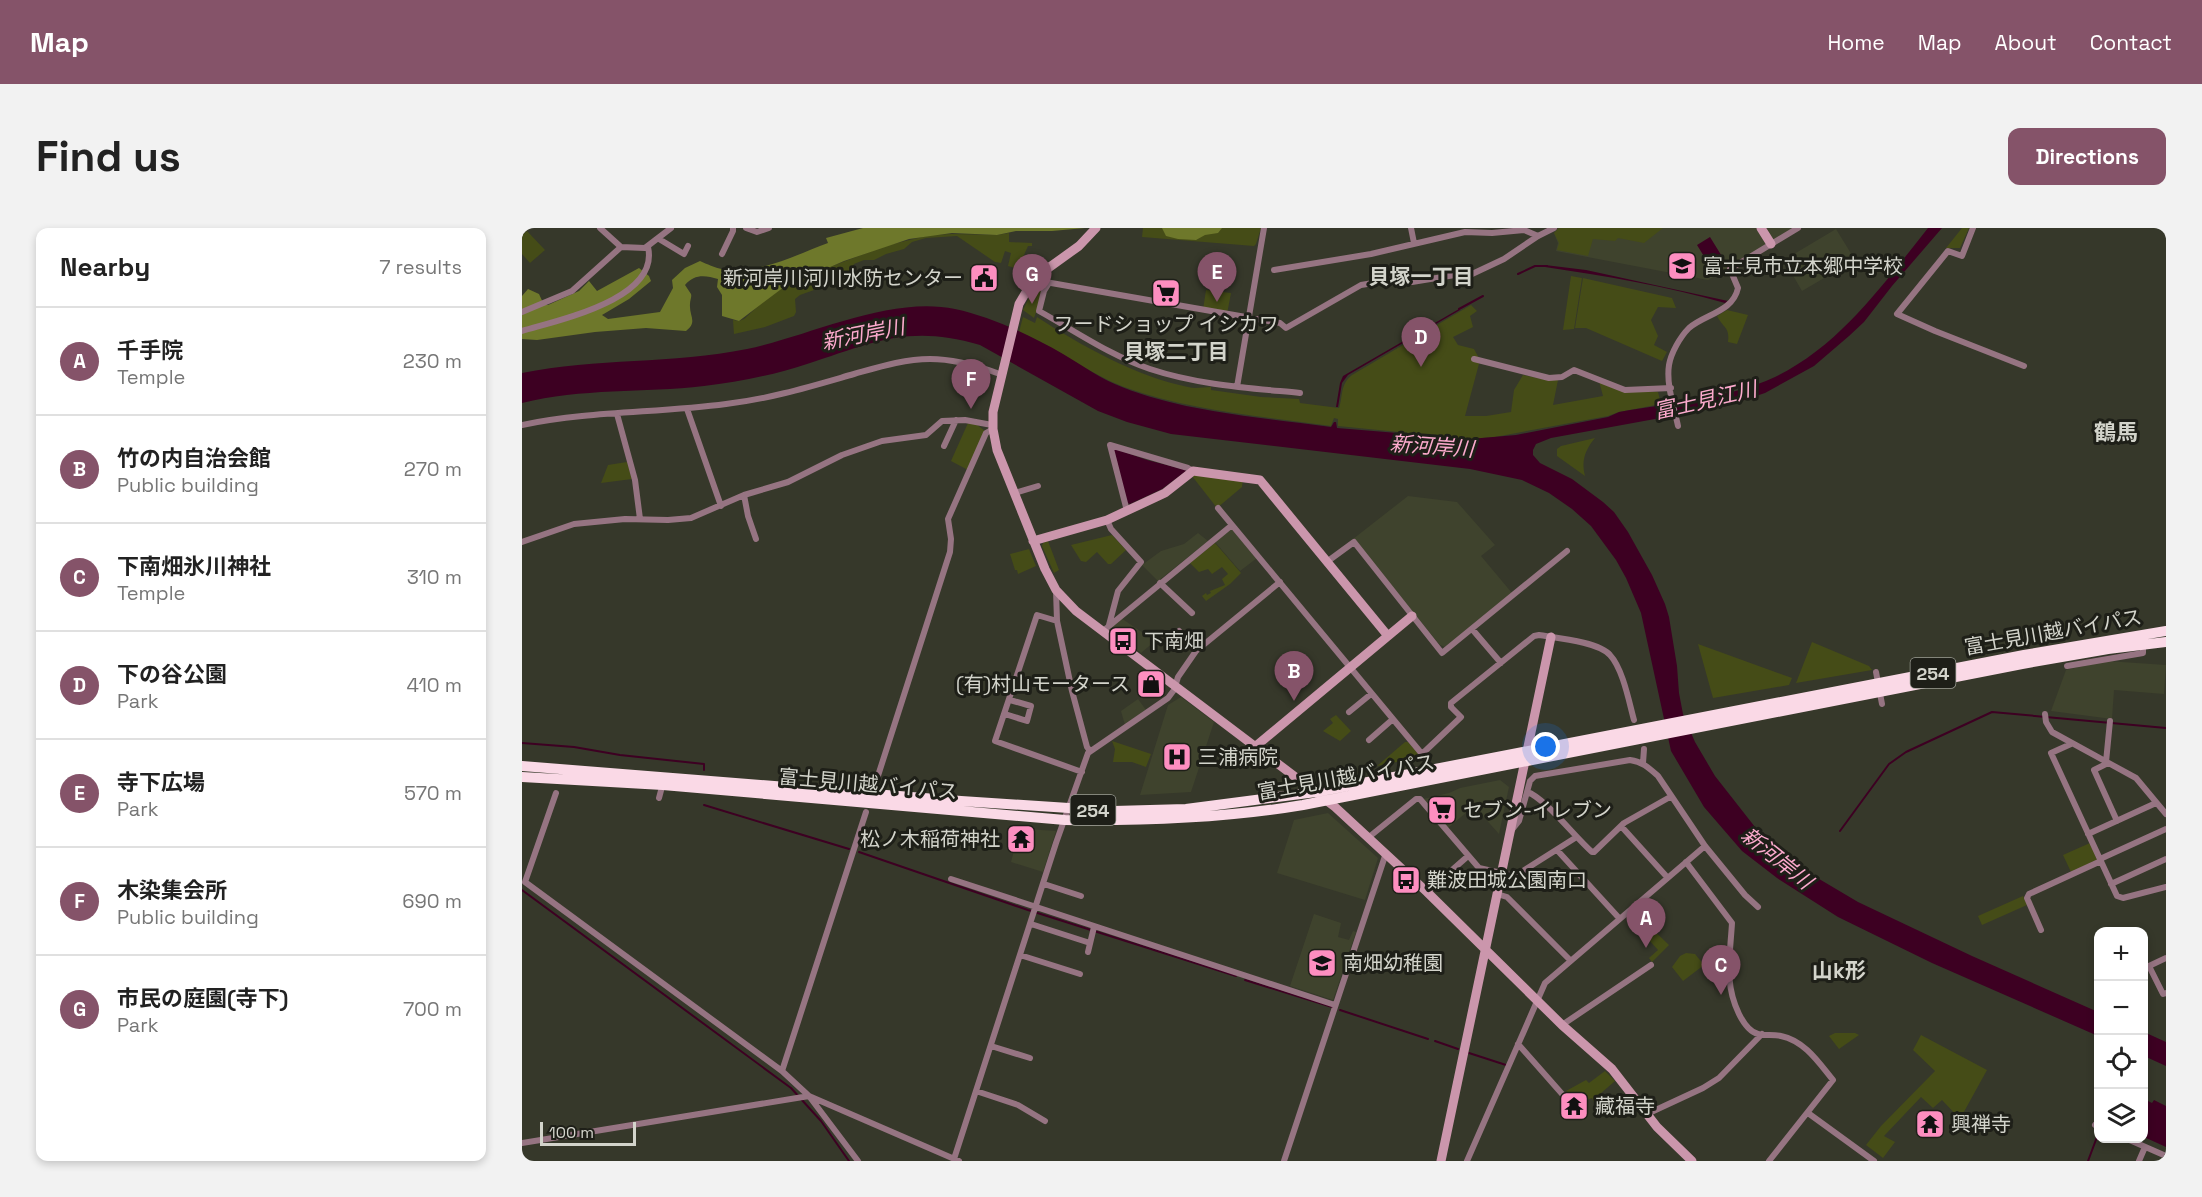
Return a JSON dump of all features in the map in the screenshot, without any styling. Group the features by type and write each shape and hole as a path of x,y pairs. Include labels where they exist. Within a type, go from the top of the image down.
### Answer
{"highway":[{"name":"富士見川越バイパス","path":"522,778 664,781 1114,811 1186,809 1316,792 1527,751 1651,732 1878,688 2066,647 2166,631"},
{"name":"富士見川越バイパス","path":"1878,688 2166,642"},
{"name":"富士見川越バイパス","path":"525,765 664,781 1065,820 1112,821 1269,810 1327,801 1524,763 1651,732"}],"street":[{"path":"600,228 621,247"},
{"path":"522,312 572,291 621,247 648,247 671,228"},
{"path":"722,254 734,231 733,228"},
{"path":"746,228 757,232 769,228"},
{"path":"1096,228 1079,246 1049,266 1034,280 1022,298 999,372 994,404 993,427 998,450 1033,541 1056,590 1069,605 1106,628 1175,685 1316,792 1369,837 1562,1025 1612,1069 1647,1114 1692,1161"},
{"path":"1237,387 1264,228"},
{"path":"1411,228 1414,243"},
{"path":"1034,280 1249,317 1280,323 1286,328 1361,285 1397,279 1412,282 1461,274 1470,275 1504,259 1554,228"},
{"path":"1761,228 1771,244"},
{"path":"1678,426 1668,368 1671,356 1678,344 1688,329 1725,307 1734,298 1737,288 1730,269 1798,228"},
{"path":"1973,228 1962,256 1948,251 1898,314 2025,366"},
{"path":"1274,270 1371,254 1465,232 1524,230 1538,236"},
{"path":"659,239 684,254 688,246"},
{"path":"522,331 600,307 624,292 641,280 647,271 650,258 648,247"},
{"path":"1049,283 1044,291 1039,311 1082,336 1148,368 1192,381 1300,393"},
{"path":"1474,359 1549,378 1563,377 1574,370 1625,390 1671,391"},
{"path":"522,425 570,417 687,409 758,399 908,360 955,361 999,372"},
{"path":"687,409 722,506"},
{"path":"617,414 635,480 640,519"},
{"path":"944,446 956,420"},
{"path":"522,542 574,524 691,518 744,495 788,482 842,455 882,441 926,435 939,423 970,420 993,427"},
{"path":"875,785 950,552 948,519 987,433 993,427"},
{"path":"1127,511 1110,445 1192,471 1263,482 1388,636"},
{"path":"1033,541 1107,520 1165,494 1192,471"},
{"path":"1015,494 1038,486"},
{"path":"744,495 756,539"},
{"path":"1218,508 1422,754 1432,770"},
{"path":"1106,628 1118,591 1141,562 1110,529 1107,520"},
{"path":"1106,628 1232,525"},
{"path":"1328,561 1354,542 1442,653 1567,550"},
{"path":"522,1143 809,1096 957,1160 976,1091 1056,843 1090,752 1168,698 1178,677 1196,651 1280,582"},
{"path":"1160,583 1192,613"},
{"path":"1056,590 1057,621 1072,691 1090,752"},
{"path":"1057,621 1037,615 996,741 1082,772"},
{"path":"1256,746 1412,616"},
{"path":"1472,629 1501,663"},
{"path":"1179,631 1196,651"},
{"path":"1422,754 1461,717 1451,707 1451,703 1534,636 1551,637 1593,646 1610,655 1617,665 1634,720"},
{"path":"1441,1161 1484,947 1551,637"},
{"path":"2067,666 2144,653 2143,644"},
{"path":"1876,672 1882,704"},
{"path":"1349,712 1371,694"},
{"path":"1005,714 1027,721 1031,706 1010,700"},
{"path":"2045,716 2052,732 2136,778 2166,814"},
{"path":"1369,740 1393,719"},
{"path":"2107,763 2110,723"},
{"path":"2071,744 2051,753 2117,896 2123,898 2166,887"},
{"path":"1643,763 1644,749"},
{"path":"1509,834 1519,821 1530,781 1542,774 1630,760 1643,763 1658,776 1705,846 1745,895 1758,907"},
{"path":"2107,763 2094,770 2117,820"},
{"path":"659,798 664,781"},
{"path":"1527,792 1534,794 1575,838 1592,852 1621,826 1670,797"},
{"path":"556,793 525,882 782,1071 809,1096 858,1161"},
{"path":"1369,837 1416,799 1420,799 1479,868 1501,874 1518,875 1575,838"},
{"path":"2088,834 2156,802"},
{"path":"782,1071 866,812"},
{"path":"1621,826 1667,877"},
{"path":"2041,930 2026,898 2029,894 2166,829"},
{"path":"1467,1161 1536,999 1545,983 1705,846"},
{"path":"1557,850 1619,918"},
{"path":"1284,1161 1386,853"},
{"path":"1427,892 1468,856"},
{"path":"2111,884 2166,859"},
{"path":"1686,862 1732,923 1728,978 1732,1000 1744,1024 1757,1034 1784,1036 1799,1043 1833,1080 1769,1161"},
{"path":"951,879 1035,910 1335,1005"},
{"path":"1044,884 1081,896"},
{"path":"1497,894 1507,897 1570,960"},
{"path":"1030,924 1090,943"},
{"path":"1088,952 1093,929"},
{"path":"1020,955 1080,974"},
{"path":"2166,958 2149,966 2163,994 2166,993"},
{"path":"1562,1025 1651,965"},
{"path":"1647,1114 1719,1078 1762,1034"},
{"path":"1518,1044 1563,1095"},
{"path":"991,1046 1030,1058"},
{"path":"976,1091 1018,1105 1045,1121"},
{"path":"1808,1113 1874,1161"},
{"path":"2136,1143 2166,1156"},
{"path":"2139,1161 2145,1147"}],"shaded area":[{"name":"富士見市立本郷中学校","path":"1558,228 1757,228 1766,243 1765,246 1708,280 1556,251 1558,243 1554,233"},
{"path":"1766,228 1794,228 1773,240"},
{"path":"1836,229 1855,260 1802,291 1784,260"},
{"path":"1408,496 1457,502 1495,545 1481,556 1512,593 1445,647 1440,645 1353,539"},
{"path":"1232,529 1257,558 1240,571 1215,542"},
{"path":"1198,533 1208,541 1158,581 1142,565 1161,551 1184,544"},
{"path":"1121,618 1155,641 1141,653 1110,627"},
{"path":"2107,661 2166,665 2164,694 2114,690 2112,719 2051,711 2066,670"},
{"name":"三浦病院","path":"1181,697 1214,722 1191,792 1140,795 1168,705"},
{"path":"1138,699 1146,710 1125,725 1121,711"},
{"path":"1500,780 1509,787 1499,834 1474,806 1448,828 1423,799 1460,788"},
{"path":"1328,813 1378,858 1365,900 1277,873 1294,820"},
{"path":"1027,829 1056,831 1043,872 1011,862 1016,843 1023,845"},
{"name":"南畑幼稚園","path":"1314,914 1341,923 1338,937 1349,940 1353,931 1356,932 1333,1000 1290,986"}],"green space":[{"path":"863,228 1085,228 1016,231 997,235 952,233 909,239 844,261 784,287 739,321 722,316 722,295 717,287 718,279 700,276 685,285 691,295 692,322 686,331 646,328 537,340 522,339 522,296 528,289 539,294 544,305 548,305 579,291 589,281 597,291 639,268 649,276 651,281 629,299 602,315 608,319 660,312 673,288 672,280 685,268 700,261 722,269 763,267 828,243 826,238"},
{"path":"1143,228 1261,228 1254,246 1142,237"},
{"path":"1162,228 1222,228 1218,233 1205,235 1196,240 1166,236"},
{"path":"1559,228 1663,228 1644,243 1618,238 1615,241 1593,239 1588,256 1557,250 1559,243 1554,233"},
{"path":"1962,228 1969,228 1960,248 1946,248"},
{"path":"527,231 545,250 530,263 522,254 522,235"},
{"path":"1009,233 1009,242 1032,243 1032,246 1028,246 1020,264 1024,266 1022,270 1008,266 1011,253 1005,251 1001,263 995,262 957,236 926,238 874,260 864,260 854,264 849,274 828,285 800,295 795,299 794,316 765,327 734,334 733,320 744,319 766,299 784,287 885,246 930,235"},
{"path":"1571,276 1582,278 1574,329 1563,330"},
{"path":"1583,278 1672,298 1676,308 1658,307 1651,320 1658,336 1654,345 1667,352 1662,361 1586,328 1575,328"},
{"path":"1034,288 1044,288 1034,318 1023,310"},
{"path":"1206,290 1231,293 1227,314 1203,310"},
{"path":"1471,305 1477,311 1470,316 1473,327 1453,337 1458,345 1474,349 1480,360 1465,416 1486,416 1511,412 1514,390 1523,375 1558,380 1553,405 1603,396 1599,381 1623,391 1658,392 1661,404 1495,437 1469,439 1338,426 1338,419 1334,418 1331,426 1226,412 1149,395 1110,381 1019,332 1023,317 1035,323 1037,317 1110,359 1149,376 1191,388 1211,387 1211,390 1261,397 1299,399 1300,403 1339,408 1344,386 1352,375"},
{"path":"1727,310 1748,315 1737,344 1728,342 1727,330 1717,316"},
{"path":"968,423 976,424 985,431 968,470 951,461"},
{"path":"1595,438 1585,456 1583,465 1585,476 1557,456 1557,449 1561,446"},
{"path":"627,462 632,479 601,483 608,465"},
{"path":"1199,471 1243,477 1242,487 1217,508 1192,476"},
{"path":"1112,535 1126,550 1111,564 1108,564 1097,552 1086,562 1081,561 1071,545"},
{"path":"1048,541 1059,570 1054,573 1042,546"},
{"path":"1215,543 1241,573 1206,601 1202,596 1225,585 1222,579 1228,574 1222,567 1212,574 1208,569 1199,572 1190,563"},
{"path":"1029,549 1036,566 1018,574 1010,554"},
{"path":"1812,642 1869,666 1872,670 1796,683"},
{"path":"1698,644 1792,678 1789,685 1713,698"},
{"path":"1336,715 1351,731 1340,741 1323,731 1333,723 1330,719"},
{"path":"1112,741 1151,754 1146,767 1132,762 1113,762 1115,749"},
{"path":"1405,742 1408,742 1421,757 1377,766"},
{"path":"2090,843 2097,860 2071,872 2063,855"},
{"path":"2023,896 2027,905 1982,925 1978,916"},
{"path":"1646,923 1669,945 1652,962 1649,958 1658,950 1639,929"},
{"path":"1686,953 1695,954 1704,965 1683,981 1672,967 1680,956"},
{"path":"1835,1033 1859,1035 1839,1049 1829,1036"},
{"path":"1921,1035 1987,1070 1960,1119 1942,1100 1933,1108 1921,1097 1884,1136 1895,1142 1883,1158 1866,1145 1881,1126 1935,1071 1913,1050"},
{"path":"1605,1071 1615,1081 1600,1094 1602,1098 1594,1102 1592,1098 1585,1101 1588,1108 1582,1112 1576,1096 1572,1098 1566,1091 1586,1080 1589,1083"}],"water":[{"path":"1928,228 1942,228 1864,322 1814,366 1765,393 1726,406 1551,438 1536,444 1533,455 1540,463 1572,479 1603,502 1614,512 1628,532 1665,604 1669,617 1683,714 1695,742 1715,776 1755,827 1804,870 1858,902 2094,1010 2094,1034 1932,963 1838,917 1777,878 1742,851 1704,807 1671,751 1641,613 1616,560 1591,526 1572,509 1549,493 1522,480 1470,469 1171,434 1098,411 980,345 932,336 911,336 872,343 756,378 704,386 567,395 522,403 522,373 578,365 719,354 771,343 877,312 930,306 969,312 1010,327 1114,384 1173,403 1225,413 1331,427 1336,422 1337,428 1470,439 1516,435 1608,417 1619,412 1718,395 1757,384 1799,364 1821,348 1878,291"},
{"path":"1710,237 1723,258 1710,266 1697,245"},
{"path":"1545,265 1586,270 1728,301 1725,303 1613,278 1545,267"},
{"path":"1459,309 1348,375 1342,383 1338,407 1336,407 1343,376"},
{"path":"1116,449 1186,471 1162,489 1130,504 1127,503 1113,451"},
{"path":"2148,1034 2166,1042 2166,1066 2148,1058"},
{"path":"2154,1100 2166,1106 2166,1147 2148,1139 2148,1101 2152,1103"}],"waterway":[{"path":"1518,274 1535,266 1547,266"},
{"path":"1459,309 1483,296"},
{"path":"1840,831 1889,764 1906,752 1992,712 2166,728"},
{"path":"522,743 574,747 620,755 704,764 704,770"},
{"path":"704,805 849,849"},
{"path":"859,852 1028,910 1236,976"},
{"path":"522,890 791,1088 821,1121 849,1161"},
{"path":"1245,980 1332,1007"},
{"path":"1340,1010 1428,1039"},
{"path":"1435,1041 1458,1049"},
{"path":"1469,1053 1506,1065"},
{"path":"2088,1161 2095,1143"}],"place":[{"name":"富士見市立本郷中学校","path":"1682,266"},
{"name":"新河岸川河川水防センター","path":"984,278"},
{"name":"フードショップ イシカワ","path":"1166,293"},
{"name":"寺下広場","path":"1217,302"},
{"name":"市民の庭園(寺下)","path":"1032,304"},
{"name":"下の谷公園","path":"1421,367"},
{"name":"木染集会所","path":"971,409"},
{"name":"下南畑","path":"1123,641"},
{"name":"(有)村山モータース","path":"1151,684"},
{"name":"竹の内自治会館","path":"1294,701"},
{"name":"三浦病院","path":"1177,757"},
{"name":"セブン-イレブン","path":"1442,810"},
{"name":"松ノ木稲荷神社","path":"1021,839"},
{"name":"難波田城公園南口","path":"1406,880"},
{"name":"千手院","path":"1646,948"},
{"name":"南畑幼稚園","path":"1322,963"},
{"name":"下南畑氷川神社","path":"1721,995"},
{"name":"藏福寺","path":"1574,1106"},
{"name":"興禅寺","path":"1930,1124"}],"district":[{"name":"貝塚一丁目","path":"1421,276"},
{"name":"貝塚二丁目","path":"1176,351"},
{"name":"鶴馬","path":"2116,432"},
{"name":"山k形","path":"1839,970"}],"water label":[{"name":"新河岸川","path":"863,334"},
{"name":"富士見江川","path":"1705,400"},
{"name":"新河岸川","path":"1432,446"},
{"name":"新河岸川","path":"1777,858"}]}
